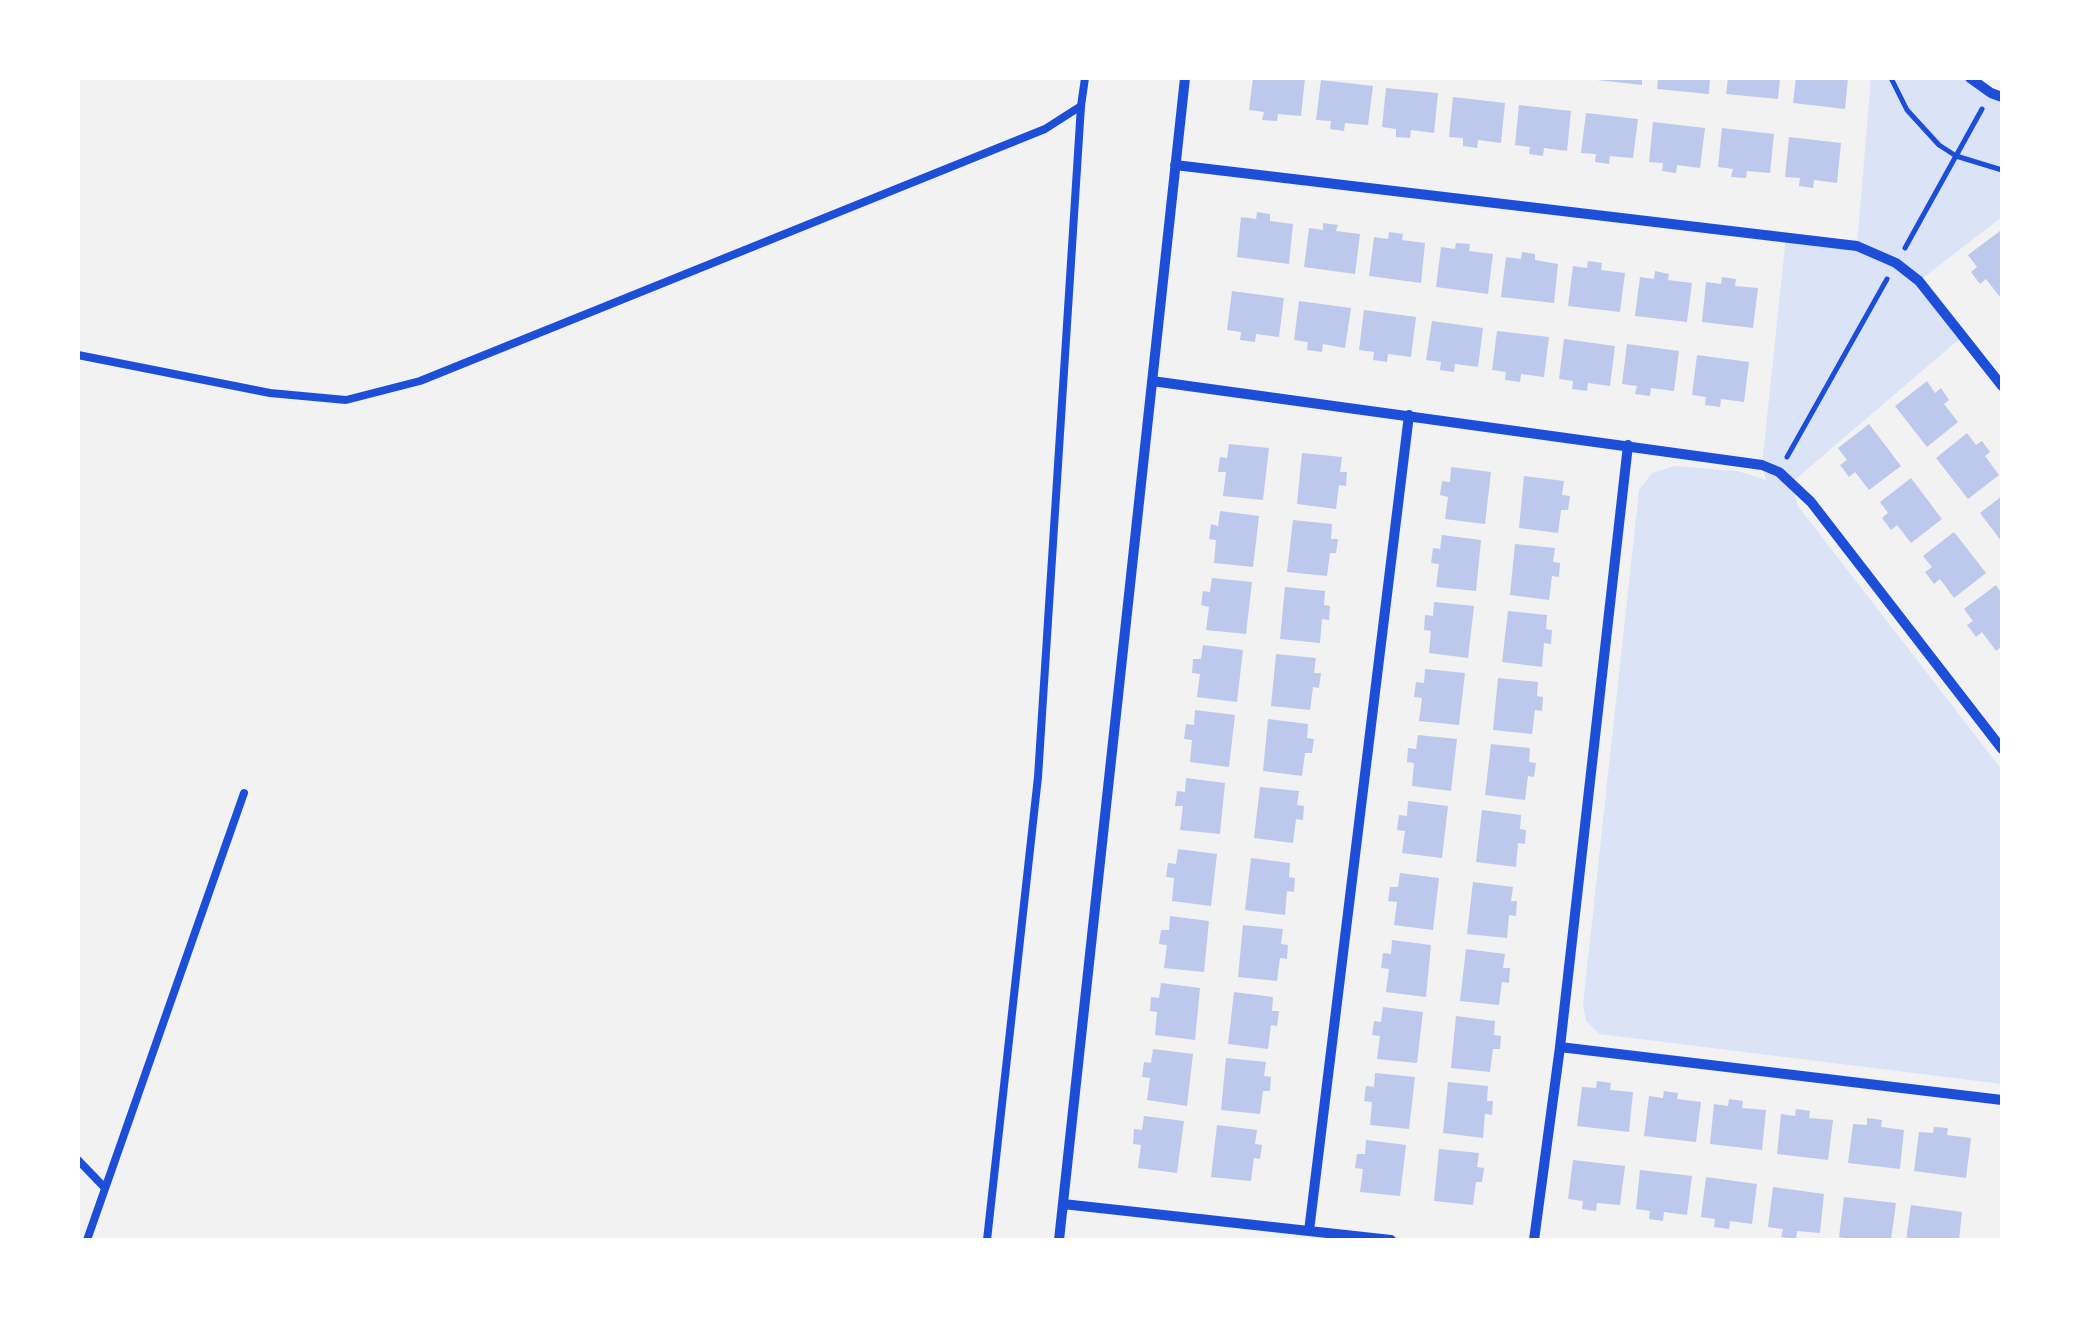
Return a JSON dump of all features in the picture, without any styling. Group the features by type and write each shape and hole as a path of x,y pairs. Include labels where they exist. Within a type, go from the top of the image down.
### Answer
{"street":[{"path":"1060,1240 1185,78"},
{"path":"1970,78 2002,97"},
{"path":"1175,165 1856,246 1896,263 1919,280 2002,386"},
{"path":"1152,380 1731,459 1779,472 1810,502 2002,749"},
{"path":"1309,1230 1408,416"},
{"path":"1534,1240 1560,1046 1628,445"},
{"path":"1560,1046 2002,1100"},
{"path":"1063,1204 1391,1240"}],"lane":[{"path":"987,1240 1038,777 1085,78"},
{"path":"78,355 270,393 346,400 438,374 1045,130 1081,106"},
{"path":"86,1240 244,792"},
{"path":"78,1160 105,1188"}],"path":[{"path":"1891,78 1907,110 1940,144 1956,156 2002,170"}],"shaded area":[{"path":"1871,78 1970,78 2002,97 2002,217 1919,281 1963,336 1791,483 1798,506 2002,770 2002,1084 1599,1034 1586,1021 1583,1004 1639,490 1652,473 1674,466 1738,471 1766,480 1762,465 1786,236 1857,245"}],"building":[{"path":"1253,78 1305,78 1301,116 1278,114 1277,121 1262,120 1264,112 1249,110"},
{"path":"1642,78 1642,85 1597,80"},
{"path":"1658,78 1710,78 1709,94 1657,89"},
{"path":"1728,78 1780,78 1778,99 1726,94"},
{"path":"1796,78 1848,78 1845,109 1793,103"},
{"path":"1321,80 1373,86 1368,125 1345,123 1344,131 1330,129 1331,121 1316,120"},
{"path":"1386,88 1438,93 1434,133 1411,130 1410,138 1396,137 1396,129 1382,127"},
{"path":"1453,97 1505,103 1501,143 1478,140 1477,148 1463,146 1463,138 1449,137"},
{"path":"1519,105 1571,111 1567,151 1544,148 1543,156 1529,154 1530,147 1515,145"},
{"path":"1586,113 1638,119 1633,158 1610,156 1609,164 1595,162 1596,154 1581,153"},
{"path":"1653,122 1705,128 1700,168 1677,165 1676,173 1662,171 1663,163 1649,162"},
{"path":"1722,128 1774,134 1770,173 1747,171 1746,178 1731,177 1733,169 1718,167"},
{"path":"1789,137 1841,143 1837,183 1814,180 1813,188 1799,186 1800,178 1785,177"},
{"path":"1257,212 1270,214 1270,221 1293,224 1289,264 1237,257 1241,217 1256,219"},
{"path":"1323,223 1338,225 1336,231 1360,234 1355,274 1304,267 1309,228 1323,230"},
{"path":"2000,231 2000,297 1986,279 1980,284 1971,272 1977,267 1968,255"},
{"path":"1389,232 1403,234 1402,240 1425,243 1421,283 1369,276 1374,237 1388,239"},
{"path":"1456,243 1470,244 1469,251 1493,254 1488,294 1436,287 1441,247 1455,249"},
{"path":"1522,252 1535,254 1535,260 1558,264 1554,303 1501,297 1506,257 1521,259"},
{"path":"1588,261 1602,263 1601,270 1625,273 1620,312 1568,306 1573,266 1587,268"},
{"path":"1655,271 1669,274 1668,280 1692,283 1687,322 1635,316 1640,277 1654,279"},
{"path":"1722,277 1736,279 1735,286 1758,288 1753,328 1702,322 1706,282 1721,284"},
{"path":"1232,291 1284,298 1279,337 1256,334 1255,342 1240,340 1241,332 1227,330"},
{"path":"1299,301 1351,308 1345,348 1323,344 1322,352 1307,350 1308,342 1294,340"},
{"path":"1364,310 1416,317 1411,357 1388,354 1387,362 1373,360 1374,352 1359,350"},
{"path":"1432,321 1483,328 1478,367 1455,364 1454,372 1440,370 1441,362 1426,360"},
{"path":"1497,331 1549,337 1544,377 1521,374 1520,382 1505,380 1506,372 1492,370"},
{"path":"1564,339 1615,346 1610,386 1588,383 1587,391 1572,389 1573,381 1559,379"},
{"path":"1627,344 1679,351 1674,391 1651,388 1650,396 1635,394 1637,386 1622,384"},
{"path":"1697,355 1749,362 1744,402 1721,399 1720,407 1705,405 1706,397 1692,395"},
{"path":"1927,381 1935,393 1941,388 1949,400 1944,404 1958,422 1927,447 1895,406"},
{"path":"1869,424 1901,466 1869,490 1855,472 1849,477 1840,465 1847,460 1838,448"},
{"path":"1967,433 1976,445 1982,441 1990,452 1985,456 1999,475 1968,499 1936,458"},
{"path":"1229,444 1269,448 1263,500 1223,496 1226,472 1218,472 1220,457 1227,458"},
{"path":"1302,453 1342,457 1340,472 1347,472 1346,486 1339,485 1336,509 1297,504"},
{"path":"1451,467 1491,472 1485,524 1445,519 1448,497 1440,495 1442,481 1450,482"},
{"path":"1524,476 1564,481 1562,495 1570,496 1568,510 1561,510 1558,533 1519,528"},
{"path":"1911,478 1942,519 1911,543 1897,525 1891,530 1882,518 1888,513 1880,502"},
{"path":"2002,496 2002,542 1980,513"},
{"path":"1220,511 1259,516 1253,567 1214,563 1216,540 1209,539 1211,524 1218,526"},
{"path":"1293,520 1332,524 1331,539 1338,539 1336,553 1330,553 1327,576 1287,572"},
{"path":"1954,532 1986,573 1954,598 1940,579 1934,584 1925,572 1932,567 1923,556"},
{"path":"1442,535 1481,540 1476,591 1436,587 1439,564 1431,563 1433,548 1440,549"},
{"path":"1515,544 1555,548 1553,562 1560,563 1559,577 1552,576 1549,600 1510,595"},
{"path":"1212,578 1252,582 1246,634 1206,630 1209,607 1201,605 1203,591 1210,592"},
{"path":"1996,585 2002,594 2002,646 1996,651 1982,632 1976,637 1967,625 1973,621 1964,609"},
{"path":"1285,587 1325,591 1329,620 1322,619 1320,643 1280,639"},
{"path":"1434,602 1474,606 1468,658 1429,653 1431,631 1424,630 1425,615 1433,616"},
{"path":"1508,611 1547,615 1551,644 1544,643 1542,667 1502,662"},
{"path":"1203,645 1243,650 1237,702 1197,697 1200,674 1192,673 1193,659 1201,659"},
{"path":"1276,654 1316,658 1314,673 1321,673 1319,688 1313,687 1310,710 1271,706"},
{"path":"1425,669 1465,673 1459,725 1419,721 1422,698 1414,697 1416,682 1424,683"},
{"path":"1498,678 1538,682 1542,711 1535,710 1532,734 1493,730"},
{"path":"1195,710 1235,715 1229,767 1190,762 1192,740 1184,739 1186,724 1194,725"},
{"path":"1268,719 1308,724 1307,738 1314,739 1312,753 1305,753 1302,776 1263,771"},
{"path":"1418,735 1457,739 1451,791 1412,786 1414,763 1407,762 1408,748 1416,749"},
{"path":"1491,744 1530,748 1529,762 1536,763 1534,777 1528,776 1525,800 1485,795"},
{"path":"1186,778 1225,783 1220,834 1180,830 1183,806 1175,806 1177,791 1185,792"},
{"path":"1260,787 1299,791 1297,805 1304,806 1303,820 1296,819 1293,843 1254,838"},
{"path":"1408,801 1448,806 1442,858 1402,853 1405,831 1397,830 1399,815 1407,816"},
{"path":"1482,810 1521,815 1525,844 1518,843 1516,867 1476,862"},
{"path":"1178,849 1217,854 1211,906 1172,901 1174,878 1166,877 1168,863 1176,864"},
{"path":"1251,858 1290,863 1294,892 1287,891 1285,915 1245,910"},
{"path":"1400,873 1439,878 1433,930 1394,925 1397,902 1388,901 1390,887 1398,887"},
{"path":"1473,882 1513,887 1511,901 1517,901 1516,916 1509,915 1507,938 1467,934"},
{"path":"1170,916 1209,921 1204,972 1164,968 1167,945 1159,944 1161,930 1169,930"},
{"path":"1243,925 1283,929 1281,944 1288,945 1287,959 1280,958 1277,981 1238,977"},
{"path":"1392,940 1431,945 1426,997 1386,992 1389,969 1381,968 1383,953 1391,954"},
{"path":"1466,949 1505,954 1503,968 1510,968 1509,983 1502,982 1499,1005 1460,1001"},
{"path":"1161,983 1200,988 1195,1040 1155,1035 1157,1012 1150,1011 1151,997 1159,998"},
{"path":"1234,992 1273,997 1272,1011 1279,1011 1277,1026 1271,1025 1268,1049 1228,1044"},
{"path":"1383,1007 1423,1012 1417,1063 1377,1059 1380,1036 1372,1035 1374,1021 1381,1022"},
{"path":"1456,1016 1495,1021 1494,1035 1501,1036 1500,1049 1493,1049 1490,1072 1451,1068"},
{"path":"1153,1049 1193,1054 1187,1106 1147,1100 1150,1078 1142,1077 1144,1062 1151,1063"},
{"path":"1226,1058 1266,1062 1264,1076 1271,1077 1270,1091 1263,1091 1260,1114 1221,1110"},
{"path":"1375,1073 1415,1077 1409,1129 1370,1125 1372,1102 1364,1101 1366,1086 1374,1087"},
{"path":"1597,1081 1611,1083 1610,1090 1633,1092 1629,1132 1577,1126 1582,1087 1596,1088"},
{"path":"1448,1082 1488,1086 1487,1101 1493,1101 1492,1115 1485,1114 1483,1138 1443,1133"},
{"path":"1664,1091 1678,1093 1677,1099 1701,1102 1696,1142 1644,1136 1649,1096 1663,1098"},
{"path":"1729,1099 1743,1101 1742,1108 1766,1110 1762,1150 1710,1144 1714,1104 1728,1106"},
{"path":"1796,1109 1810,1111 1809,1118 1833,1120 1828,1160 1777,1154 1781,1114 1795,1116"},
{"path":"1144,1116 1184,1121 1177,1173 1138,1168 1141,1145 1133,1144 1134,1129 1142,1130"},
{"path":"1867,1118 1882,1120 1881,1127 1904,1130 1900,1169 1848,1163 1853,1124 1867,1125"},
{"path":"1217,1125 1257,1130 1255,1144 1262,1145 1260,1159 1254,1158 1251,1181 1211,1177"},
{"path":"1934,1127 1948,1128 1947,1135 1971,1138 1966,1178 1914,1171 1919,1132 1933,1133"},
{"path":"1366,1140 1406,1145 1400,1196 1360,1192 1363,1169 1355,1168 1357,1154 1365,1154"},
{"path":"1439,1149 1479,1153 1477,1167 1484,1168 1482,1182 1476,1182 1473,1205 1434,1201"},
{"path":"1573,1160 1625,1166 1620,1205 1597,1203 1596,1211 1582,1209 1583,1201 1568,1199"},
{"path":"1640,1170 1692,1176 1687,1215 1664,1212 1663,1221 1649,1219 1650,1211 1636,1209"},
{"path":"1706,1177 1757,1184 1752,1224 1730,1221 1729,1229 1714,1227 1715,1219 1701,1217"},
{"path":"1773,1187 1824,1194 1820,1233 1797,1231 1796,1239 1781,1237 1783,1229 1768,1227"},
{"path":"1844,1197 1896,1203 1891,1240 1839,1237"},
{"path":"1911,1205 1962,1212 1959,1240 1906,1240"}]}
